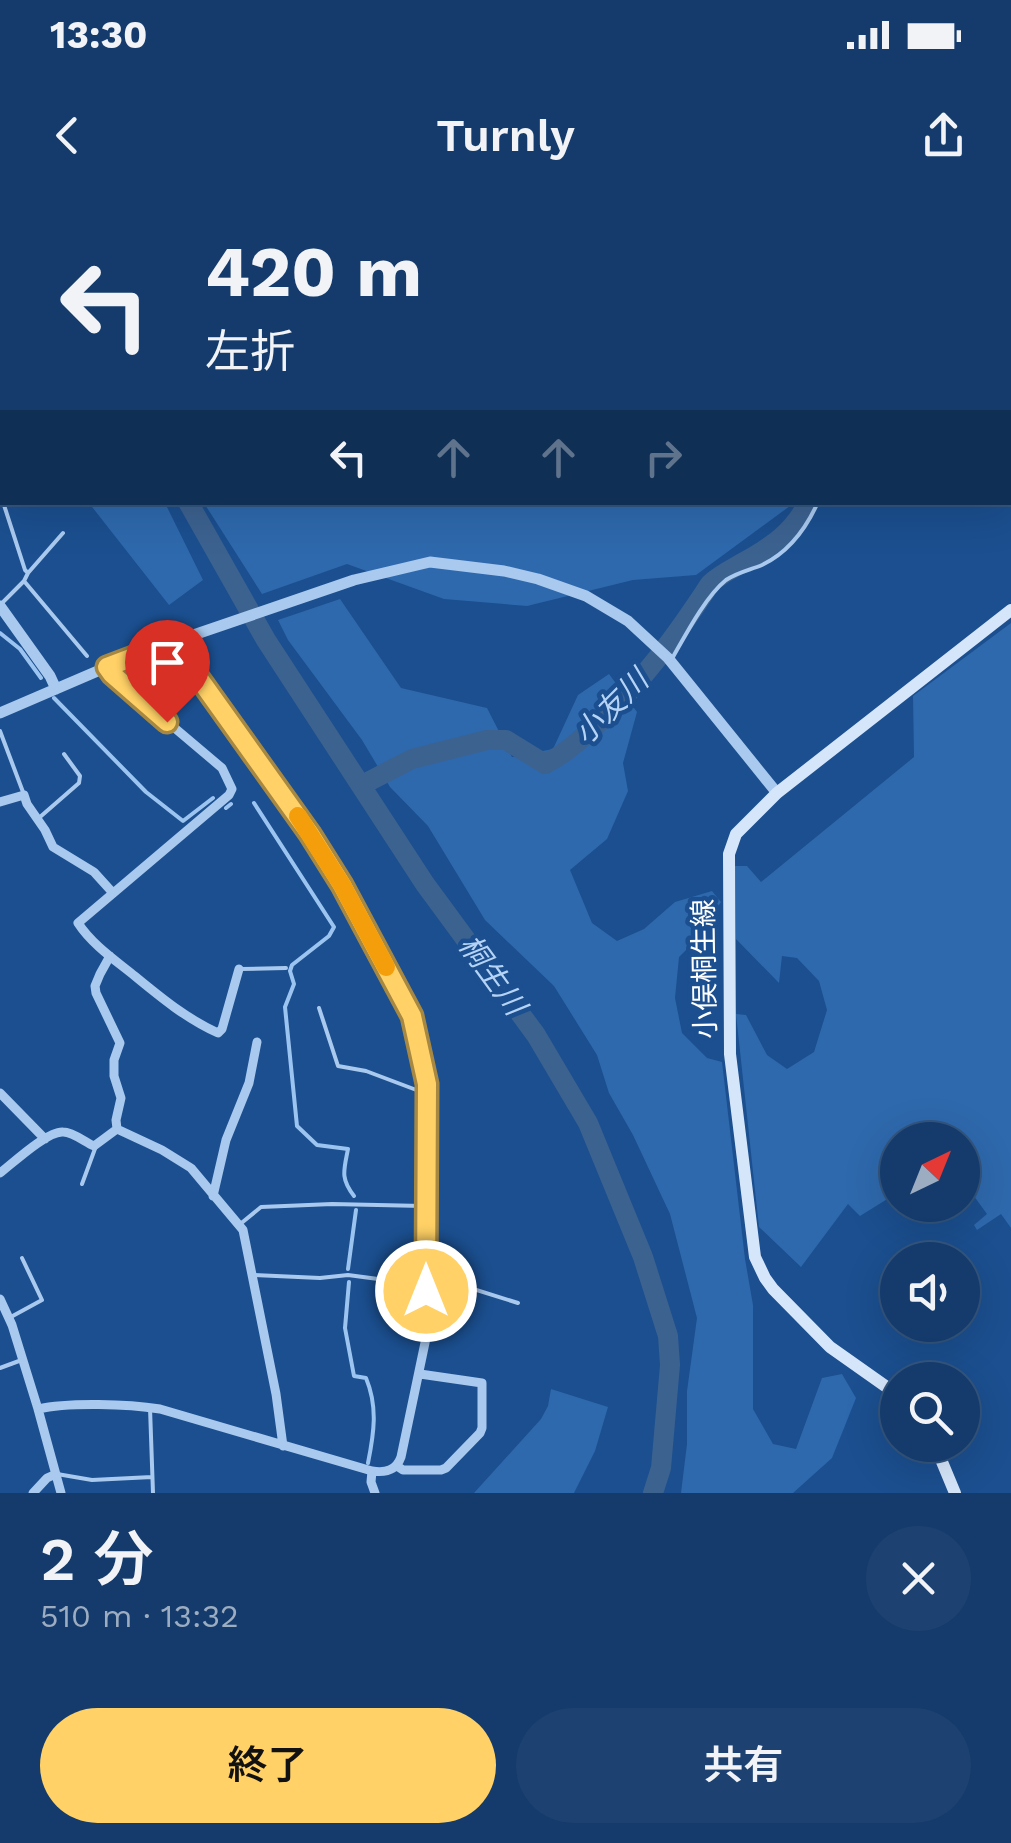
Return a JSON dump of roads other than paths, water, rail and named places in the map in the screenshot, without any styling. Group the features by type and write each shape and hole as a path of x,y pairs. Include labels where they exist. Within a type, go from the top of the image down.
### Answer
{"main road":[{"name":"小俣桐生線","path":"880,1382 830,1347 773,1289 755,1257 730,1054 731,844 776,793 1011,610"},
{"path":"942,1462 955,1493"}],"street":[{"path":"0,713 176,641 354,580 430,562 551,583 586,596 628,621 670,660 776,793"},
{"path":"1,610 56,689"},
{"path":"107,667 222,768 232,790 78,923 110,956 194,1022 218,1034 239,969"},
{"path":"0,802 24,795 53,847 94,872 113,893"},
{"path":"110,956 95,986 120,1043 114,1060 121,1098 118,1129"},
{"path":"213,1196 226,1140 249,1082 258,1042"},
{"path":"0,1092 45,1139"},
{"path":"38,1409 150,1408 372,1471 397,1466 426,1338 427,1094"},
{"path":"0,1173 45,1139 65,1132 96,1145 118,1129"},
{"path":"118,1129 191,1168 243,1230 283,1446"},
{"path":"0,1299 38,1409 60,1493"},
{"path":"397,1466 403,1470 442,1470 482,1428 482,1383 420,1374"},
{"path":"372,1471 375,1493"},
{"path":"33,1493 56,1474"}],"lane":[{"path":"4,505 28,573"},
{"path":"670,660 716,590 739,572 771,560 788,547 817,505"},
{"path":"1,610 63,533"},
{"path":"24,581 88,656"},
{"path":"176,641 342,885 412,1016 427,1094 366,1071 338,1066 319,1008"},
{"path":"0,731 24,795"},
{"path":"37,820 79,784 80,776 64,754"},
{"path":"232,790 241,798"},
{"path":"239,969 286,968"},
{"path":"82,1184 96,1145"},
{"path":"239,1225 261,1207 427,1206"},
{"path":"9,1318 42,1300 22,1258"},
{"path":"252,1276 348,1275 426,1285 451,1282 518,1304"},
{"path":"0,1368 22,1359"},
{"path":"150,1408 153,1493"},
{"path":"56,1474 92,1480 152,1477"}],"waterway":[{"name":"桐生川","path":"190,505 266,640 425,884 536,1035 588,1123 643,1257 668,1336 670,1365 661,1468 653,1493"},
{"name":"小友川","path":"362,785 412,759 487,740 506,740 545,764 559,756 612,710 643,676 710,584 781,537 806,505"},
{"path":"0,633 20,649 41,678"},
{"path":"54,698 146,792 183,821 213,798"},
{"path":"254,803 334,927 329,936 292,965 294,984 285,1007 297,1126 317,1145 348,1149 345,1179 354,1196"},
{"path":"226,808 231,804"},
{"path":"348,1269 356,1210"},
{"path":"349,1282 345,1328 354,1376 366,1378 373,1410 368,1463"}]}
